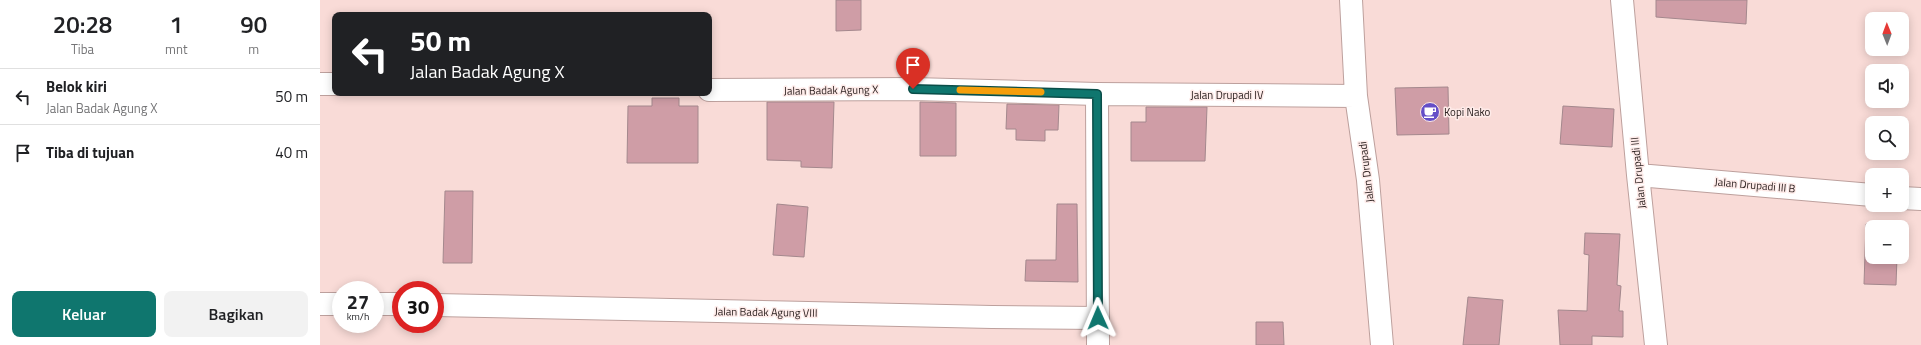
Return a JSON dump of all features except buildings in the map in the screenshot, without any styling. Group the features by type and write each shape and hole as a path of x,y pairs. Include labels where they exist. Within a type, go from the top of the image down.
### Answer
{"street":[{"name":"Jalan Drupadi","path":"1351,0 1356,96 1368,180 1382,345"},
{"name":"Jalan Drupadi III","path":"1622,0 1638,175 1656,345"},
{"path":"320,84 332,84"},
{"name":"Jalan Badak Agung X","path":"712,90 913,89 1097,94"},
{"name":"Jalan Drupadi IV","path":"1097,94 1356,96"},
{"path":"1097,94 1098,345"},
{"name":"Jalan Drupadi III B","path":"1638,175 1865,194"},
{"path":"1909,198 1921,199"},
{"path":"320,304 332,304"},
{"name":"Jalan Badak Agung VIII","path":"444,305 984,317 1098,318"}],"slow traffic":[{"path":"960,90 1041,92"}],"place":[{"name":"Kopi Nako","path":"1430,112"}],"route":[{"path":"913,89 1097,94 1098,151 1096,228 1098,318"}]}
